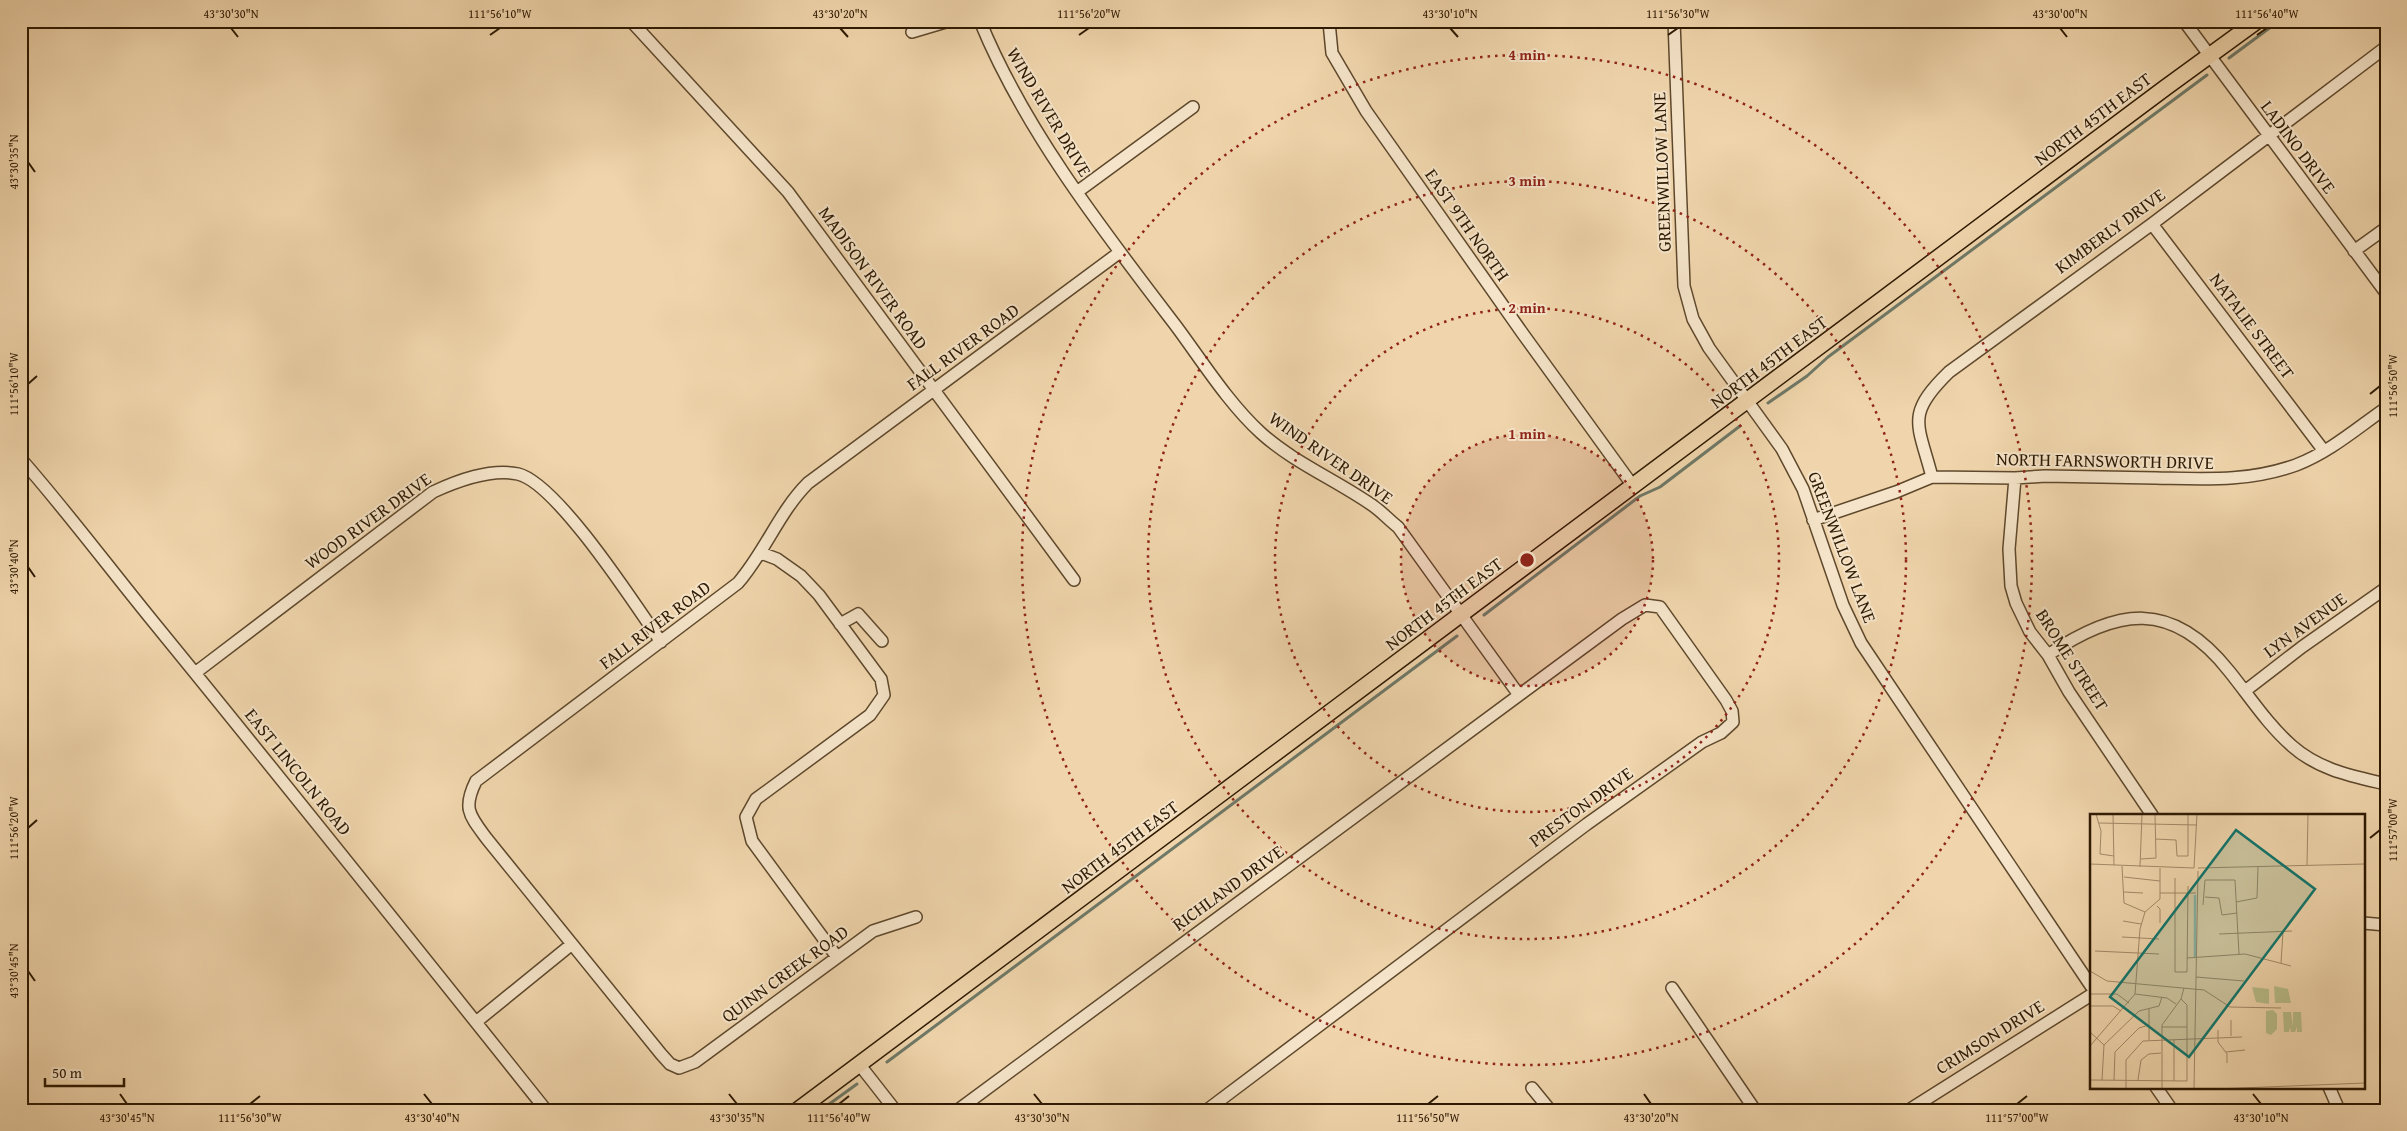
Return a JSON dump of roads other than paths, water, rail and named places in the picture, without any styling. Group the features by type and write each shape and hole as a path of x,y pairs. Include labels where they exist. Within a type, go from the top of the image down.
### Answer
{"main road":[{"name":"NORTH 45TH EAST","path":"798,1110 2257,21"}],"street":[{"name":"MADISON RIVER ROAD","path":"630,21 788,192 1074,580"},
{"path":"912,32 949,21"},
{"name":"WIND RIVER DRIVE","path":"980,21 992,51 1077,192 1120,252 1258,431 1271,442 1374,506 1398,527 1519,695"},
{"name":"GREENWILLOW LANE","path":"1674,21 1684,286 1693,319 1709,348 1782,449 1803,489 1842,605 1861,643 2090,985"},
{"name":"LADINO DRIVE","path":"2184,21 2267,136 2386,293"},
{"name":"EAST 9TH NORTH","path":"1329,22 1332,53 1366,111 1633,486"},
{"name":"KIMBERLY DRIVE","path":"1932,477 1917,421 1920,407 1928,392 1949,372 2152,224 2386,47"},
{"path":"1077,192 1193,107"},
{"name":"NATALIE STREET","path":"2152,224 2324,451"},
{"path":"2354,251 2386,228"},
{"name":"FALL RIVER ROAD","path":"679,1068 670,1064 661,1054 471,817 467,798 476,781 738,583 761,553 788,506 808,483 1120,252"},
{"name":"NORTH FARNSWORTH DRIVE","path":"1813,520 1896,492 1932,477 2015,478 2045,476 2228,480 2260,476 2288,467 2324,451 2345,439 2386,408"},
{"name":"EAST LINCOLN ROAD","path":"21,459 53,495 112,572 281,777 546,1110"},
{"name":"WOOD RIVER DRIVE","path":"195,673 433,492 461,480 489,474 518,474 532,481 559,503 598,553 661,642"},
{"name":"BROME STREET","path":"2015,478 2009,549 2011,586 2016,603 2030,632 2048,656 2069,692 2151,814"},
{"path":"761,553 777,560 801,576 819,594 881,679 884,695 870,715 756,799 746,817 752,841 837,957"},
{"name":"LYN AVENUE","path":"2245,691 2302,647 2386,588"},
{"name":"PRESTON DRIVE","path":"1207,1110 1587,824 1702,742 1721,733 1733,722 1732,711 1726,700 1660,607 1645,605 1622,619 1519,695"},
{"path":"840,624 858,614 882,641"},
{"path":"2048,656 2089,630 2111,622 2151,617 2169,622 2211,651 2245,691 2260,714 2292,747 2318,764 2335,771 2386,784"},
{"name":"RICHLAND DRIVE","path":"958,1110 1519,695"},
{"name":"QUINN CREEK ROAD","path":"679,1068 695,1062 872,931 916,917"},
{"path":"2364,923 2386,925"},
{"path":"476,1022 572,944"},
{"path":"1672,988 1755,1110"},
{"name":"CRIMSON DRIVE","path":"1909,1110 2090,996"},
{"path":"859,1064 895,1110"},
{"path":"1532,1088 1550,1110"},
{"path":"2157,1088 2172,1110"},
{"path":"2328,1088 2339,1110"}],"waterway":[{"path":"2229,58 2279,21"},
{"path":"1768,403 1807,376 1828,357 2207,75"},
{"path":"1484,615 1640,496 1660,487 1740,426"},
{"path":"887,1062 1457,636"},
{"path":"821,1110 857,1084"}]}
